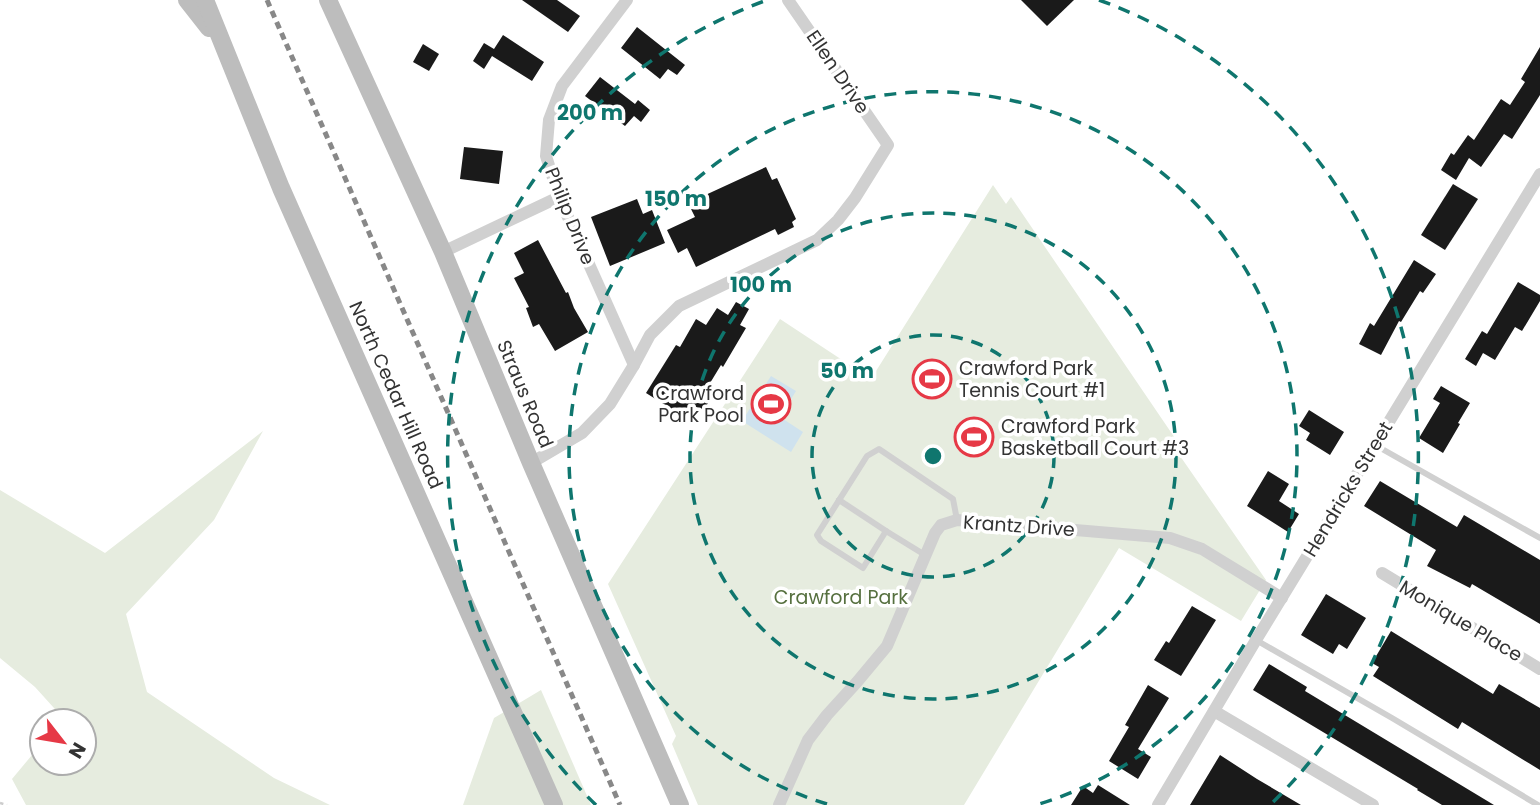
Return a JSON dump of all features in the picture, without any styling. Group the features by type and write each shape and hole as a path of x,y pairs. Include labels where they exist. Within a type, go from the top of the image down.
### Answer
{"street":[{"path":"187,0 225,51"},
{"name":"North Cedar Hill Road","path":"205,0 281,188 554,805"},
{"name":"Straus Road","path":"328,0 443,252 531,463 680,805"},
{"name":"Philip Drive","path":"627,0 562,86 549,120 546,156 559,197 634,365"},
{"name":"Ellen Drive","path":"634,365 650,335 679,306 817,240 838,220 855,198 888,145 788,0"},
{"name":"Hendricks Street","path":"1158,805 1540,174"},
{"path":"443,252 559,197"},
{"path":"531,463 582,433 610,404 634,365"},
{"name":"Krantz Drive","path":"779,805 808,740 887,646 935,533 941,525 957,520 1170,538 1202,549 1282,598"},
{"name":"Monique Place","path":"1382,573 1540,669"},
{"path":"1214,710 1373,805"}],"lane":[{"path":"1375,445 1540,537"},
{"path":"887,531 863,568 821,541 817,535 867,456 879,449 953,499 957,520"},
{"path":"839,500 926,555"},
{"path":"1256,640 1538,805"}],"path":[{"path":"0,803 7,805"}],"green space":[{"name":"Crawford Park","path":"993,185 1006,204 1011,197 1181,447 1178,453 1266,580 1241,621 1119,548 964,805 698,805 672,744 676,736 608,584 780,319 871,379"},
{"path":"263,431 214,520 126,614 147,692 274,778 330,805 26,805 12,779 28,760 28,777 98,777 98,707 53,707 35,687 0,658 0,490 105,553"},
{"path":"541,690 591,805 463,805 494,718"}],"water":[{"name":"Crawford Park Pool","path":"771,376 796,391 780,417 803,432 791,452 742,421"}],"building":[{"path":"522,0 557,0 580,16 568,32"},
{"path":"1021,0 1074,0 1047,26"},
{"path":"637,27 685,65 677,75 668,69 660,79 621,48"},
{"path":"503,35 544,62 532,81 492,56 484,69 473,61 484,43 494,49"},
{"path":"423,44 439,54 429,71 413,62"},
{"path":"1540,47 1540,95 1512,139 1504,134 1481,167 1469,158 1456,180 1441,170 1451,153 1454,155 1468,135 1474,140 1501,99 1510,105 1525,82 1521,79"},
{"path":"600,77 635,104 638,100 650,110 641,122 634,116 625,126 585,96"},
{"path":"464,147 503,151 499,184 460,179"},
{"path":"766,167 772,180 777,178 796,219 792,222 794,227 778,235 775,229 696,267 687,248 678,253 667,230 695,217 688,203"},
{"path":"1453,184 1478,199 1445,250 1421,235"},
{"path":"637,199 643,214 652,210 665,243 610,266 591,217"},
{"path":"538,240 588,332 555,351 539,324 533,327 526,308 529,307 514,278 524,273 514,253"},
{"path":"1414,260 1436,274 1423,293 1420,291 1401,322 1399,321 1381,355 1359,344 1370,323 1374,326"},
{"path":"1518,282 1540,295 1540,301 1522,331 1515,327 1495,360 1483,353 1476,366 1465,359 1482,331 1487,334"},
{"path":"736,302 749,309 740,325 746,328 704,393 712,397 703,411 693,405 686,418 646,393 676,345 680,347 696,319 706,325 717,308 728,315"},
{"path":"1441,386 1470,403 1443,453 1419,438 1440,403 1433,399"},
{"path":"1309,410 1344,432 1330,455 1306,440 1310,433 1299,426"},
{"path":"1268,471 1289,484 1279,501 1299,514 1288,532 1247,506"},
{"path":"1380,481 1457,527 1464,515 1540,560 1540,624 1472,584 1470,588 1427,566 1436,550 1364,506"},
{"path":"1326,594 1366,618 1347,649 1339,644 1333,654 1301,635"},
{"path":"1192,606 1216,620 1181,676 1154,660 1166,641 1169,643"},
{"path":"1391,631 1493,694 1499,684 1540,708 1540,770 1462,722 1458,729 1373,676 1379,667 1372,663"},
{"path":"1269,664 1307,687 1305,691 1494,805 1442,805 1253,690"},
{"path":"1148,685 1169,698 1138,749 1151,757 1138,779 1109,761 1129,727 1125,725"},
{"path":"1220,755 1257,779 1301,805 1190,805"},
{"path":"1098,785 1130,805 1071,805 1083,786 1093,793"}],"railway":[{"path":"267,0 620,805"}],"place":[{"name":"Crawford Park Tennis Court #1","path":"932,379"},
{"name":"Crawford Park Pool","path":"771,404"},
{"name":"Crawford Park Basketball Court #3","path":"974,437"}]}
